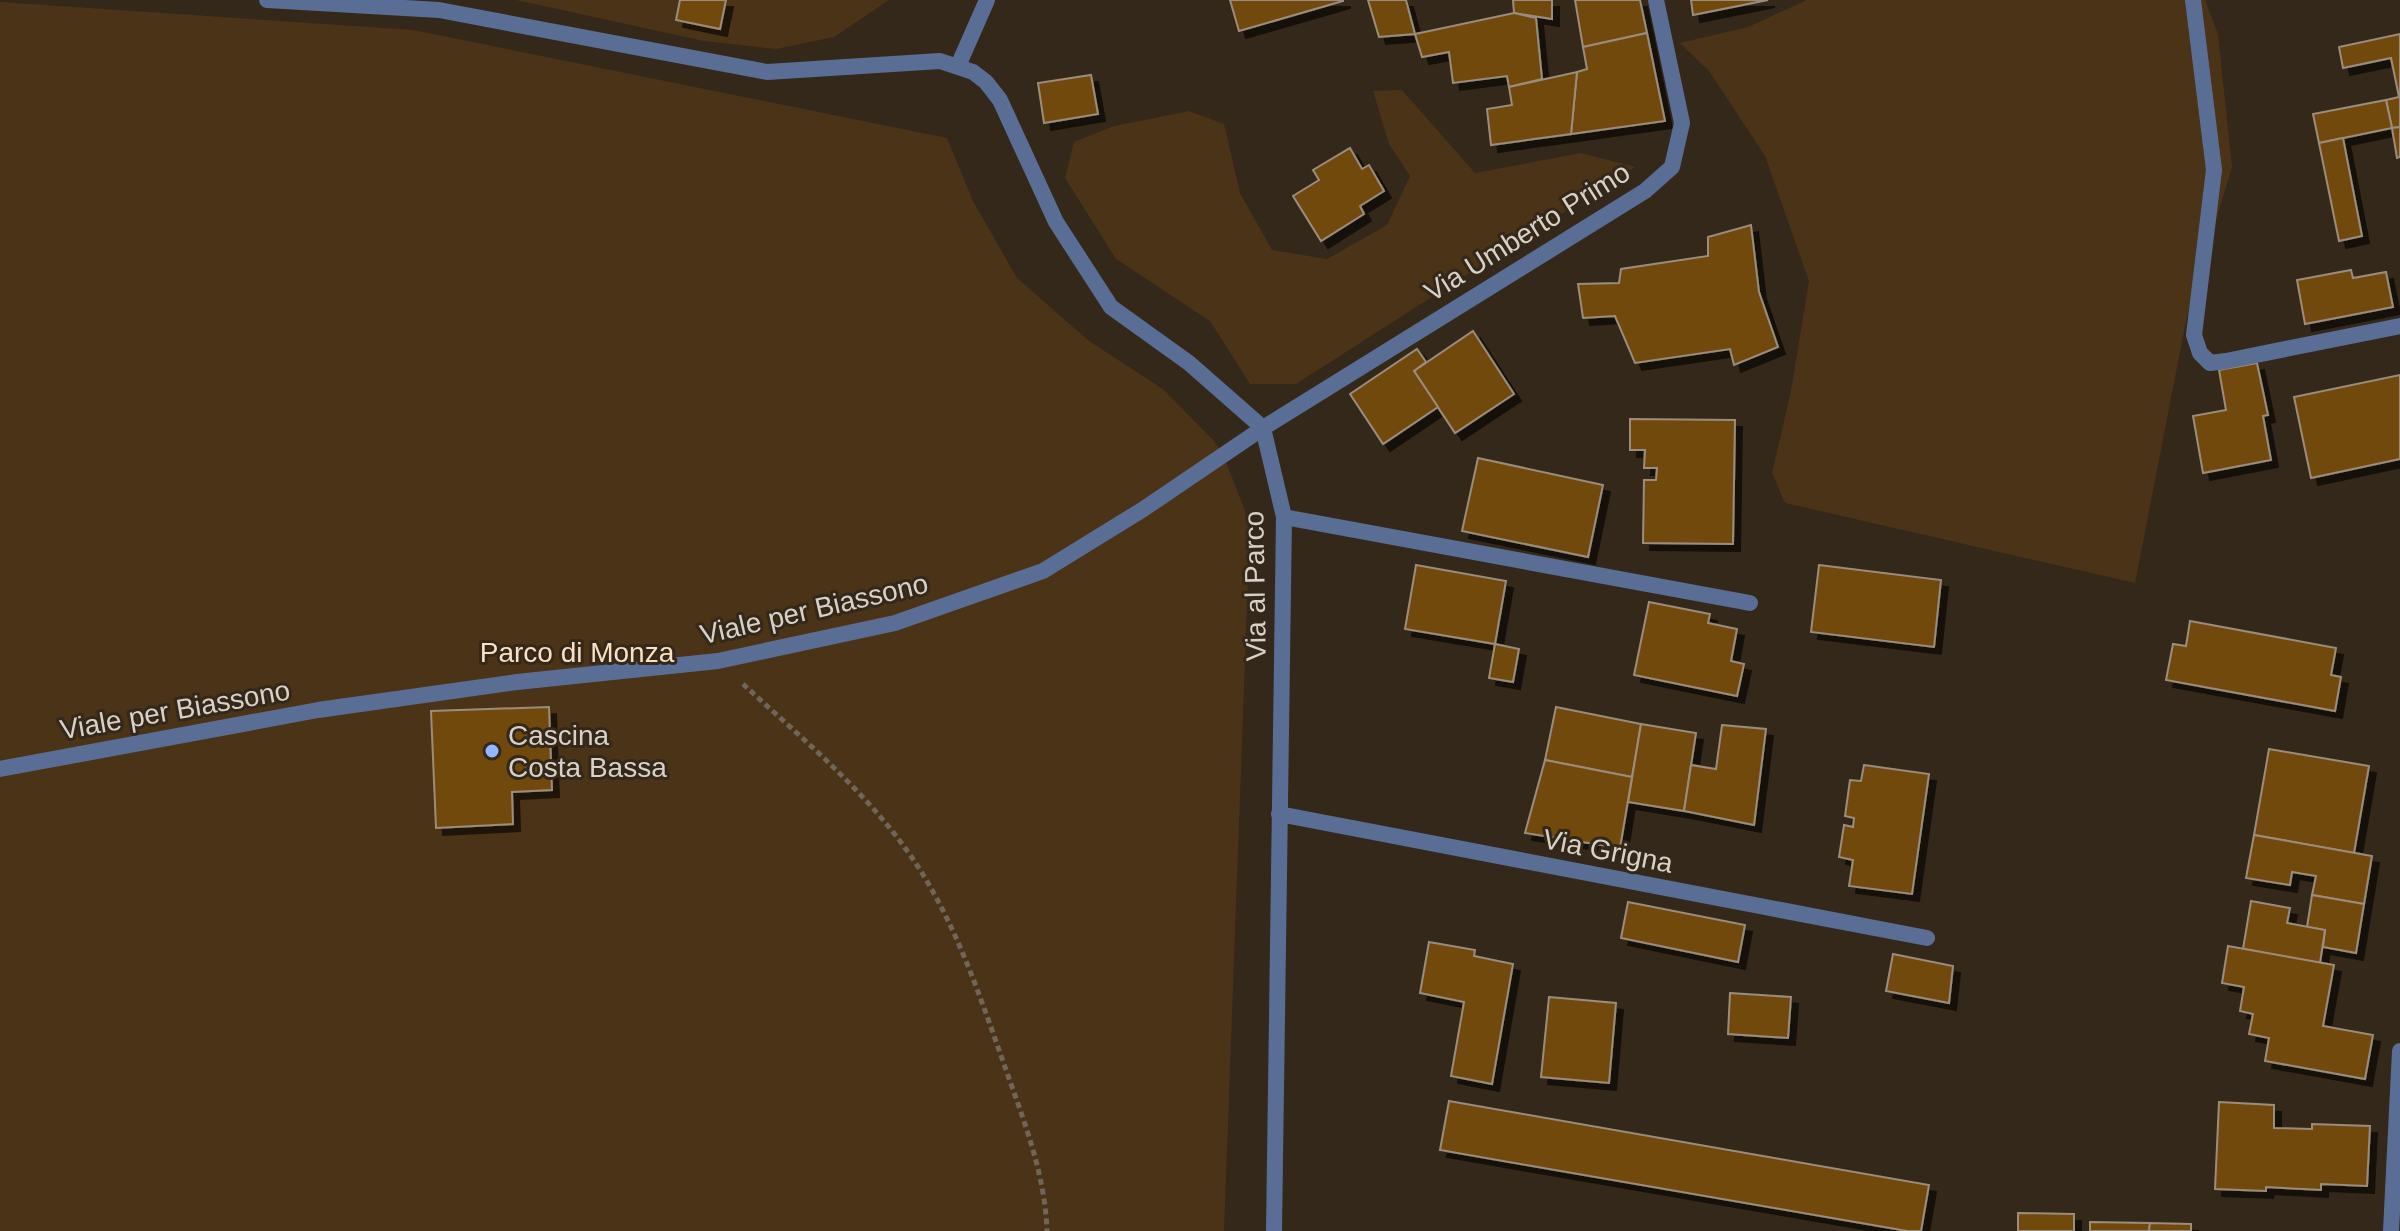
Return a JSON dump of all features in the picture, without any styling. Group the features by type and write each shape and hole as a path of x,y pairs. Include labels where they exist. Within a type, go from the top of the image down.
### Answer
{"street":[{"path":"267,0 439,10 767,72 940,61 973,72 986,82 1000,100 1056,222 1111,307 1189,363 1263,428"},
{"path":"958,66 987,0"},
{"name":"Via Umberto Primo","path":"1263,428 1645,191 1672,167 1682,123 1656,0"},
{"path":"2193,0 2214,170 2194,335 2200,353 2210,363 2226,361 2400,326"},
{"name":"Via al Parco","path":"1263,428 1284,517 1274,1231"},
{"name":"Viale per Biassono","path":"0,769 318,710 517,682 718,661 895,623 1043,571 1142,510 1263,428"},
{"path":"1284,517 1750,603"},
{"name":"Via Grigna","path":"1279,814 1927,938"},
{"path":"2391,1231 2400,1051"}],"path":[{"path":"718,661 838,773 883,820 928,881 961,948 1033,1146 1046,1206 1047,1231"}],"green space":[{"path":"516,0 889,0 834,37 776,49 704,41"},
{"path":"1807,0 2205,0 2218,34 2232,167 2187,316 2135,583 1785,503 1772,473 1791,391 1809,281 1765,156 1709,71 1680,43 1748,27"},
{"name":"Parco di Monza","path":"0,2 413,30 947,138 973,201 1017,278 1089,341 1163,389 1213,440 1223,454 1250,524 1224,1231 0,1231"},
{"path":"1402,90 1475,173 1581,153 1635,167 1296,384 1250,384 1210,321 1116,259 1065,178 1074,142 1114,126 1189,111 1224,124 1240,193 1272,250 1327,259 1387,225 1410,176 1389,144 1373,91"}],"building":[{"path":"680,0 726,0 720,29 676,20"},
{"path":"1230,0 1343,0 1343,1 1239,31"},
{"path":"1368,0 1406,0 1415,34 1379,37"},
{"path":"1513,0 1552,0 1552,19 1514,13"},
{"path":"1575,0 1640,0 1647,33 1583,47"},
{"path":"1691,0 1768,0 1693,15"},
{"path":"1514,13 1536,18 1542,79 1509,87 1507,76 1453,83 1449,52 1422,57 1415,34"},
{"path":"1647,33 1665,121 1571,134 1577,72 1587,69 1583,47"},
{"path":"2400,34 2400,127 2392,128 2386,100 2399,97 2391,58 2343,68 2339,47"},
{"path":"1577,72 1571,134 1491,145 1487,109 1512,105 1509,87"},
{"path":"1091,75 1098,114 1044,123 1038,83"},
{"path":"2386,100 2392,128 2319,143 2313,114"},
{"path":"2400,127 2400,157 2397,158 2392,128"},
{"path":"2343,138 2362,236 2339,241 2319,143"},
{"path":"1350,148 1362,169 1369,165 1384,191 1360,206 1364,214 1321,241 1293,196 1319,180 1313,170"},
{"path":"1751,225 1759,292 1778,347 1734,365 1730,349 1635,363 1615,316 1583,318 1578,284 1619,283 1621,269 1708,256 1708,237"},
{"path":"2351,270 2353,278 2386,272 2393,307 2305,324 2297,280"},
{"path":"1473,331 1514,394 1455,433 1414,371"},
{"path":"1417,349 1426,362 1414,371 1438,407 1383,444 1350,394"},
{"path":"2257,363 2268,415 2263,416 2271,460 2203,473 2193,416 2226,410 2219,370"},
{"path":"2400,375 2400,459 2311,478 2294,397"},
{"path":"1630,419 1735,420 1733,544 1643,543 1644,480 1656,480 1657,468 1644,468 1645,450 1630,450"},
{"path":"1478,458 1603,485 1588,557 1462,531"},
{"path":"1416,565 1506,581 1495,644 1405,629"},
{"path":"1819,565 1941,580 1934,647 1811,632"},
{"path":"1649,602 1710,614 1708,623 1737,629 1731,661 1744,664 1737,696 1634,675"},
{"path":"2190,621 2336,648 2331,675 2341,677 2335,711 2166,680 2173,644 2186,646"},
{"path":"1495,644 1519,649 1513,682 1489,678"},
{"name":"Cascina Costa Bassa","path":"549,707 552,790 512,792 513,824 436,828 431,711"},
{"path":"1556,707 1641,724 1632,777 1545,760"},
{"path":"1641,724 1696,733 1684,811 1628,802"},
{"path":"1722,725 1766,729 1754,825 1684,811 1691,765 1716,769"},
{"path":"2269,749 2369,766 2354,853 2254,835"},
{"path":"1545,760 1632,777 1620,848 1525,833"},
{"path":"1864,765 1929,774 1912,894 1849,886 1853,860 1839,857 1844,825 1853,827 1854,818 1845,816 1850,780 1861,781"},
{"path":"2254,835 2372,856 2364,904 2312,895 2316,876 2292,872 2290,885 2246,878"},
{"path":"2312,895 2364,904 2356,953 2323,947 2325,930 2307,927"},
{"path":"2251,901 2290,908 2287,923 2325,930 2320,963 2243,949"},
{"path":"1628,902 1745,925 1738,962 1621,938"},
{"path":"1429,942 1475,950 1474,956 1513,964 1492,1084 1451,1076 1464,1002 1420,993"},
{"path":"2228,946 2334,965 2323,1026 2373,1035 2365,1079 2265,1061 2269,1038 2249,1034 2253,1014 2240,1011 2244,987 2222,983"},
{"path":"1893,954 1953,966 1949,1003 1886,991"},
{"path":"1730,993 1791,997 1788,1038 1728,1034"},
{"path":"1549,997 1616,1003 1609,1083 1541,1077"},
{"path":"1449,1101 1929,1185 1921,1231 1440,1150"},
{"path":"2219,1102 2274,1105 2274,1128 2312,1129 2312,1124 2370,1126 2367,1186 2321,1184 2321,1190 2266,1187 2266,1191 2215,1189"},
{"path":"2018,1213 2074,1214 2074,1231 2018,1231"},
{"path":"2090,1222 2150,1223 2149,1231 2090,1231"},
{"path":"2150,1223 2191,1224 2191,1231 2149,1231"}],"place":[{"name":"Cascina Costa Bassa","path":"492,751"}]}
